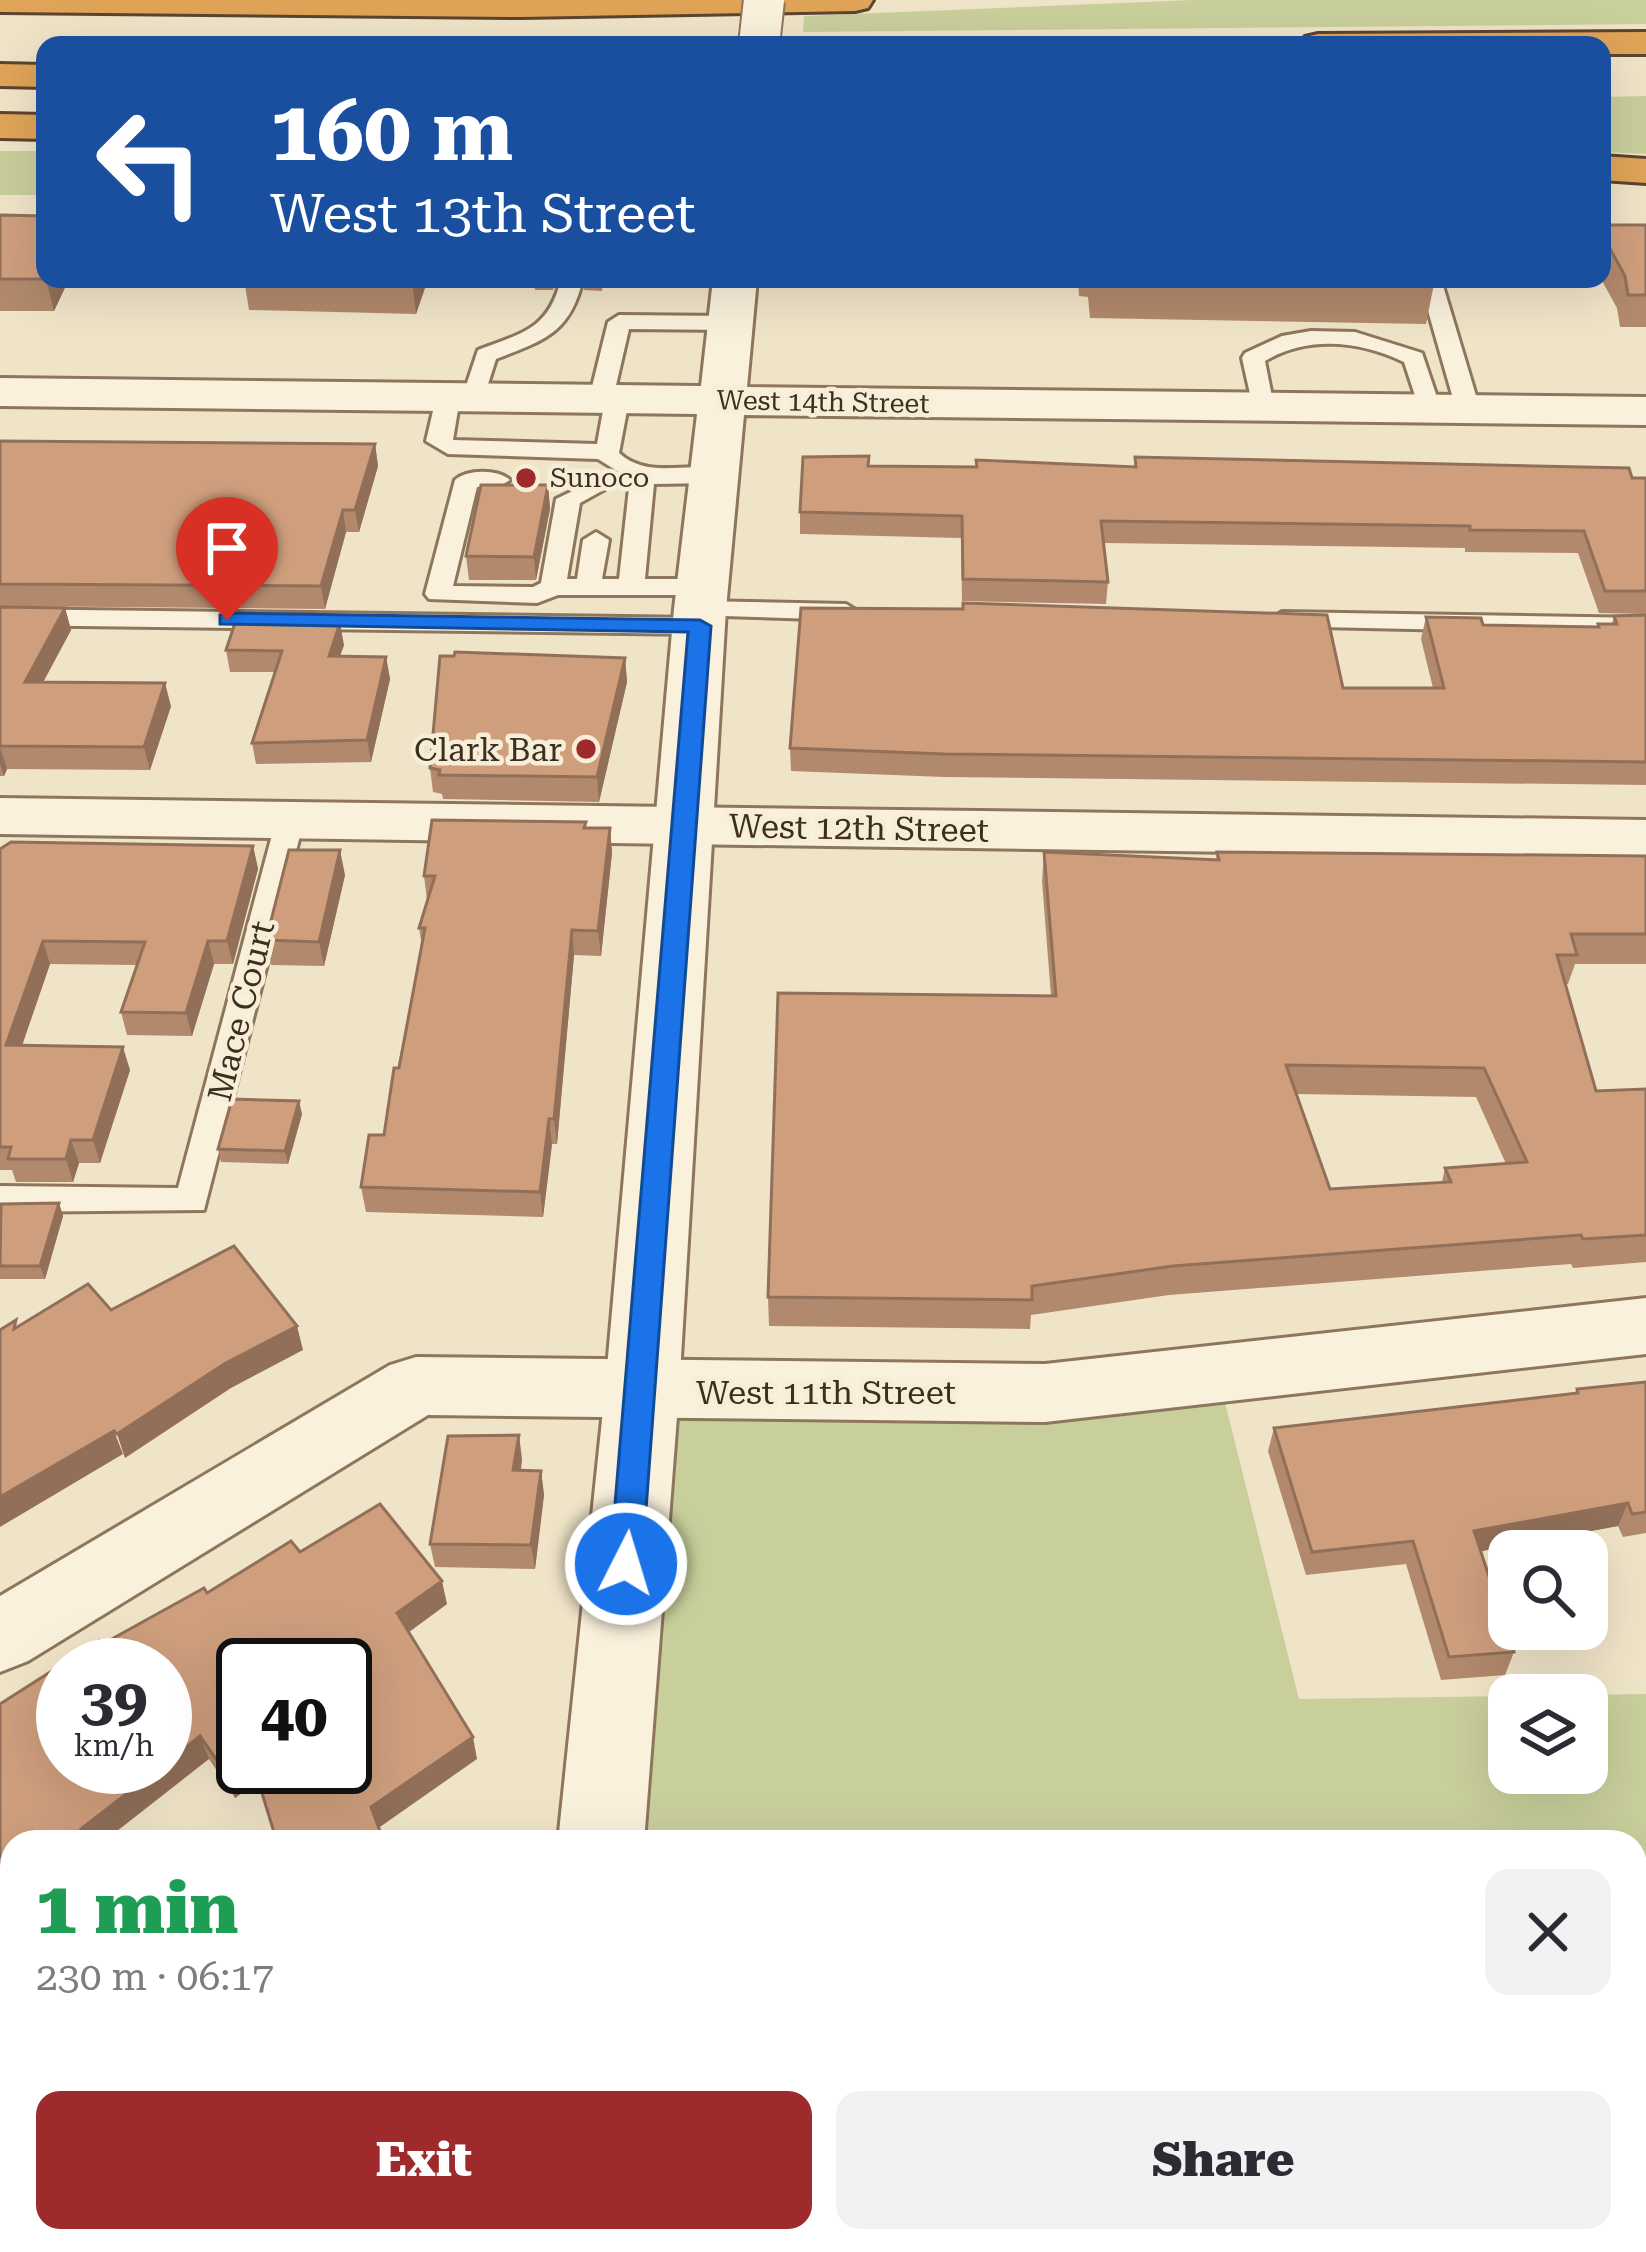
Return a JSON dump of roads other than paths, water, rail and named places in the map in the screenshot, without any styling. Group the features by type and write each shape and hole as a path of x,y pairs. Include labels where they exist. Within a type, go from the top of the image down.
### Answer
{"highway":[{"path":"0,1 521,6 855,0"},
{"path":"0,42 36,43"},
{"path":"1611,43 1646,43"},
{"path":"0,77 36,78"},
{"path":"1611,78 1646,77"},
{"path":"1611,165 1646,167"}],"street":[{"path":"760,36 764,0"},
{"path":"602,1830 642,1391 701,608 733,301"},
{"name":"West 14th Street","path":"0,392 1646,411"},
{"name":"West 12th Street","path":"8,826 290,820 1646,839"},
{"name":"West 11th Street","path":"0,1637 416,1386 1045,1393 1646,1326"}],"lane":[{"path":"528,339 564,312 570,288"},
{"path":"1431,288 1449,409"},
{"path":"608,452 448,446 438,441 486,355 528,339 733,301"},
{"path":"596,326 609,400 608,452 624,471 642,480"},
{"path":"1262,407 1253,358 1286,341 1313,339 1366,340 1392,346 1414,358 1449,409"},
{"path":"553,587 568,499 602,496 642,480 713,476"},
{"path":"498,480 467,480 438,594 537,595 553,587 631,587 701,608"},
{"path":"631,587 642,480"},
{"path":"556,482 602,496"},
{"path":"588,588 596,540"},
{"path":"0,616 701,608 883,613"},
{"path":"1265,620 1646,626"},
{"name":"Mace Court","path":"0,1199 192,1201 290,820"}],"place":[{"name":"Sunoco","path":"526,478"},
{"name":"Clark Bar","path":"586,749"}]}
